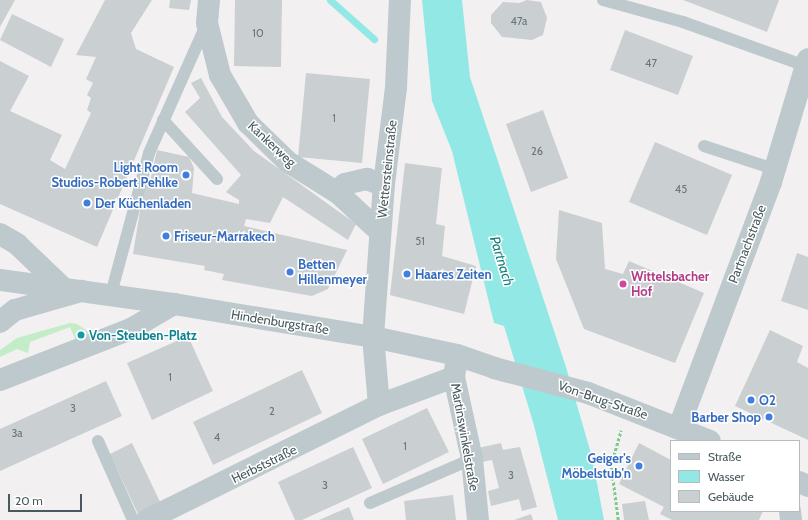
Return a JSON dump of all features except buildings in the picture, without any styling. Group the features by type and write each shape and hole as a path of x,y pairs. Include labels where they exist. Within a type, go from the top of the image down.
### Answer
{"street":[{"name":"Kankerweg","path":"209,0 207,23 220,75 248,123 288,162 336,192 380,232"},
{"name":"Wettersteinstraße","path":"373,337 384,186 396,87 400,0"},
{"name":"Partnachstraße","path":"679,427 774,169 807,63"},
{"path":"336,192 345,184 367,179 384,186"},
{"path":"0,234 16,244 72,289"},
{"name":"Hindenburgstraße","path":"0,280 111,294 373,337 457,355 494,368"},
{"path":"0,322 15,310 72,289"},
{"path":"0,380 131,329 174,304"},
{"path":"373,337 379,405"},
{"name":"Martinswinkelstraße","path":"457,355 454,377 472,459 478,520"},
{"name":"Von-Brug-Straße","path":"494,368 588,393 679,427 708,440"},
{"name":"Herbststraße","path":"147,520 379,405 454,377"}],"lane":[{"path":"603,0 683,22 807,63"},
{"path":"111,294 149,153 207,23"},
{"path":"163,120 217,179"},
{"path":"704,146 774,169"},
{"path":"98,442 133,520"},
{"path":"370,503 472,459"}],"path":[{"path":"618,520 611,465 627,408"}],"green space":[{"path":"70,323 77,324 93,335 78,346 70,327 30,342 28,353 17,349 0,357 0,350 17,338"}],"water":[{"name":"Partnach","path":"422,0 462,0 470,77 566,367 592,457 604,520 558,520 533,422 504,326 494,323 452,151 432,101"}],"waterway":[{"path":"330,0 374,39"}],"place":[{"name":"Light Room Studios-Robert Pehlke","path":"186,175"},
{"name":"Der Küchenladen","path":"87,203"},
{"name":"Friseur-Marrakech","path":"166,236"},
{"name":"Betten Hillenmeyer","path":"290,272"},
{"name":"Haares Zeiten","path":"407,274"},
{"name":"Wittelsbacher Hof","path":"623,284"},
{"name":"Von-Steuben-Platz","path":"81,335"},
{"name":"O2","path":"751,400"},
{"name":"Barber Shop","path":"769,417"},
{"name":"Geiger's Möbelstub'n","path":"639,466"}]}
